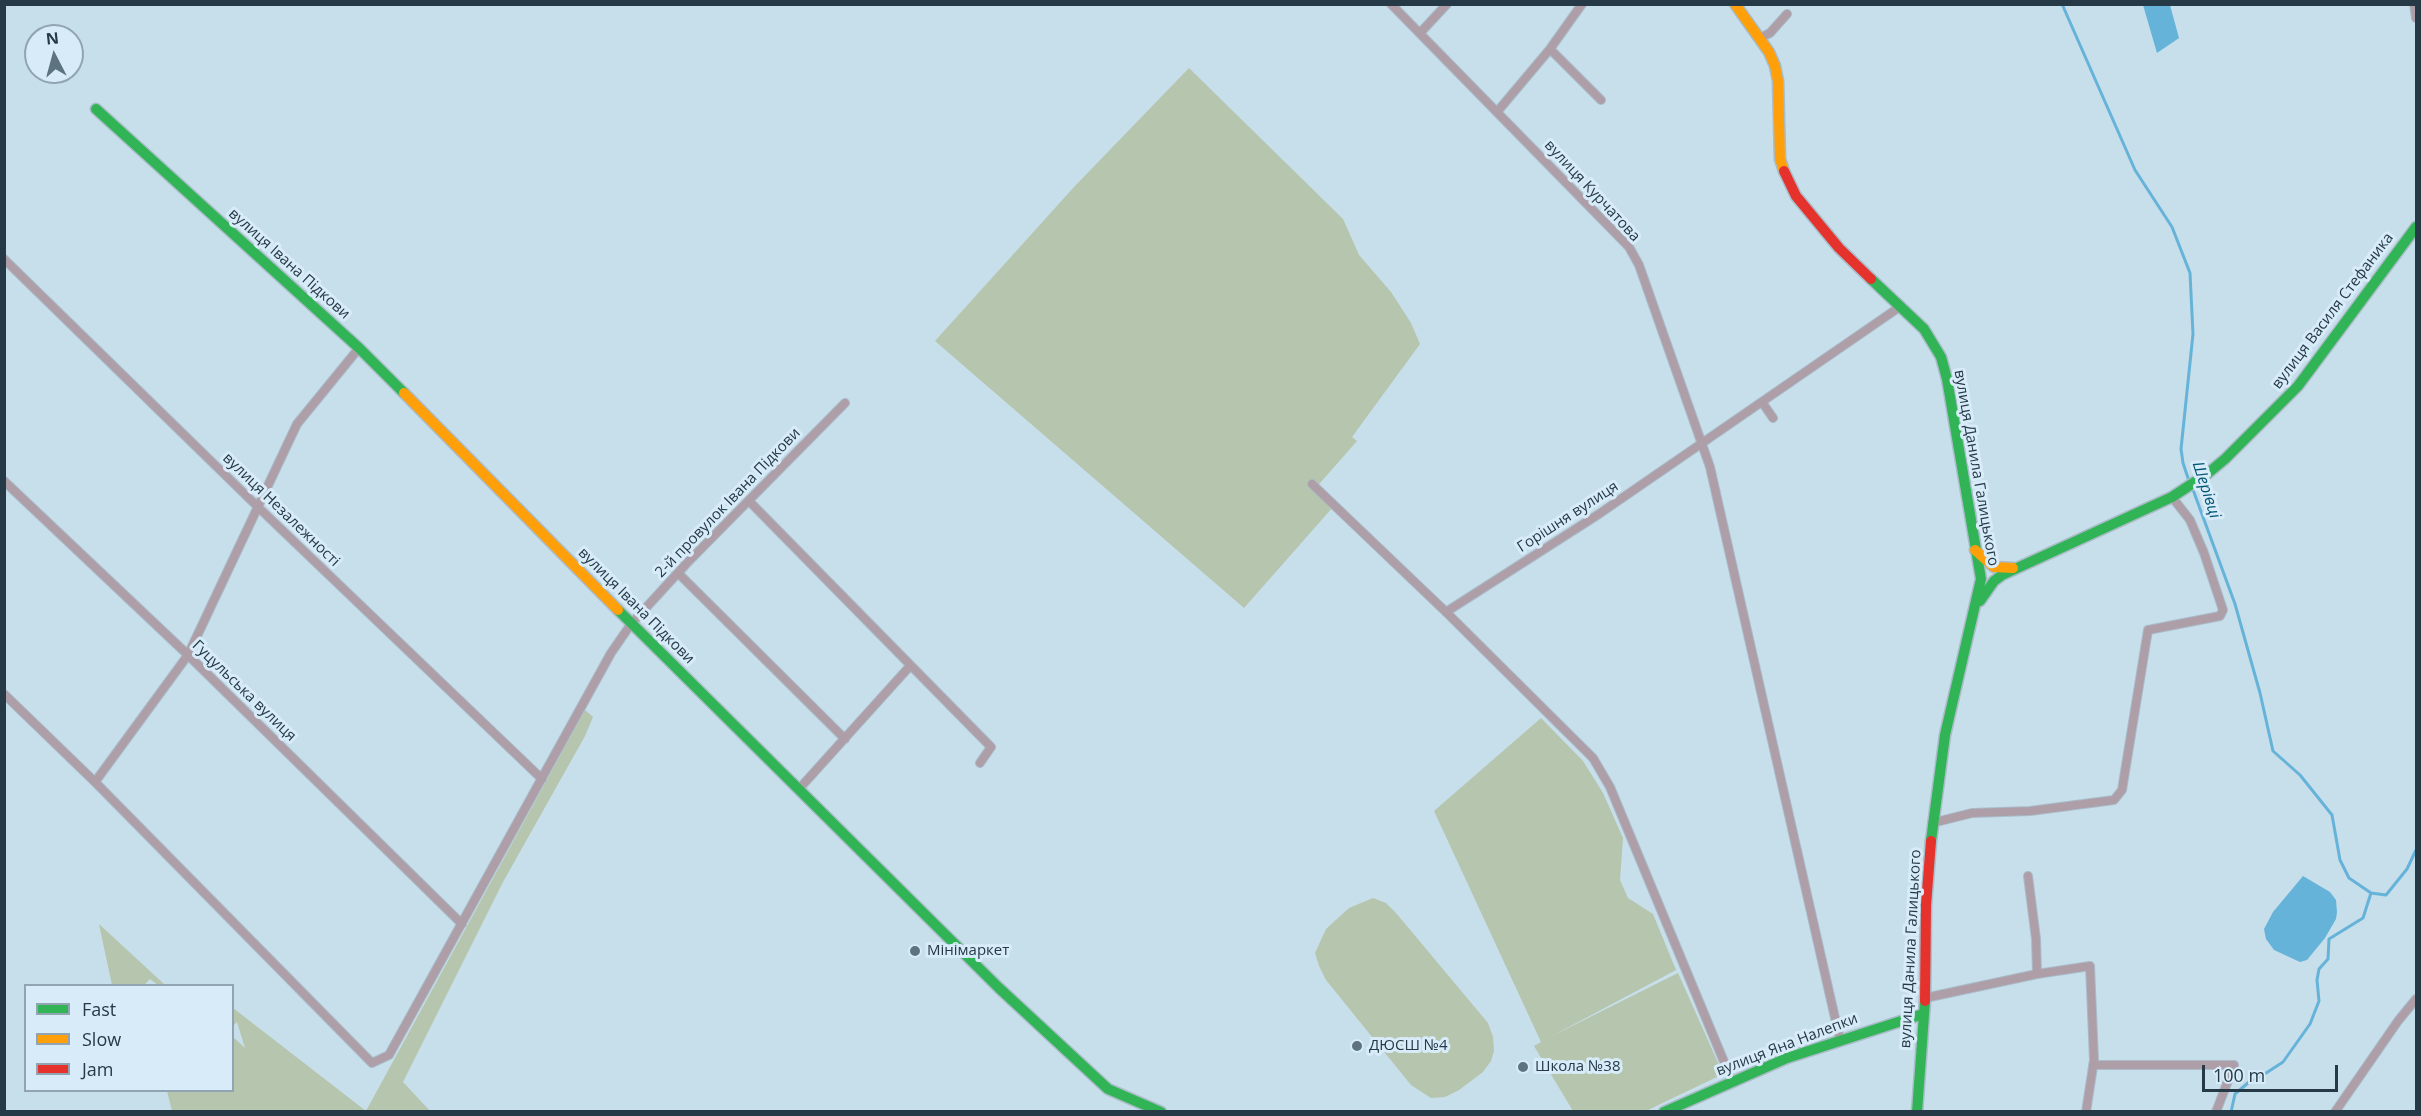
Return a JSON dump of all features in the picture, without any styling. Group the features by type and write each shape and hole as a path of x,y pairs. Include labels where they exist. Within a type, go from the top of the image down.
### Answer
{"street":[{"name":"вулиця Курчатова","path":"1391,4 1629,247 1643,275 1710,467 1840,1040"},
{"path":"1420,33 1446,4"},
{"path":"1497,112 1550,49 1582,4"},
{"name":"вулиця Данила Галицького","path":"1735,4 1769,52 1778,81 1780,159 1786,179 1796,196 1839,248 1924,329 1941,357 1947,379 1981,579 1945,735 1932,823 1926,905 1925,998 1917,1112"},
{"path":"2414,4 2416,18"},
{"path":"1760,38 1770,33 1787,14"},
{"path":"1550,49 1602,100"},
{"name":"вулиця Івана Підкови","path":"96,110 359,348 631,624 935,926 1108,1089 1161,1112"},
{"name":"вулиця Василя Стефаника","path":"1976,606 1994,581 2016,568 2175,495 2207,474 2256,430 2298,386 2416,227"},
{"name":"вулиця Незалежності","path":"4,259 259,508 542,779"},
{"name":"Горішня вулиця","path":"1446,612 1599,514 1901,306"},
{"path":"4,694 95,782 188,655 297,424 359,348"},
{"path":"1762,402 1773,418"},
{"name":"2-й провулок Івана Підкови","path":"95,782 372,1063 389,1055 611,653 631,624 748,501 845,404"},
{"name":"Гуцульська вулиця","path":"4,481 188,655 462,924"},
{"path":"1312,484 1446,612 1593,758 1610,787 1732,1081"},
{"path":"1932,823 1972,813 2030,811 2114,800 2122,790 2148,630 2220,616 2223,610 2204,552 2190,520 2175,495"},
{"path":"748,501 991,747 980,763"},
{"path":"1975,550 1994,567 2016,568"},
{"path":"678,573 845,739"},
{"path":"799,789 910,666"},
{"path":"2028,876 2036,939 2037,975"},
{"path":"1925,998 2090,966 2093,1065 2086,1112"},
{"path":"2335,1112 2398,1021 2416,999"},
{"name":"вулиця Яна Налепки","path":"1664,1112 1776,1062 1923,1014"},
{"path":"2093,1065 2234,1065 2216,1112"}],"green space":[{"path":"1189,68 1343,219 1359,255 1391,292 1411,323 1420,344 1352,437 1357,441 1313,491 1333,507 1244,608 935,341 1074,187"},
{"path":"585,710 593,717 585,736 503,882 403,1082 430,1111 366,1111"},
{"path":"1541,718 1583,761 1603,793 1623,838 1620,880 1628,898 1653,914 1676,970 1550,1037 1678,973 1723,1074 1646,1111 1573,1111 1534,1046 1541,1042 1434,811"},
{"path":"1373,898 1386,903 1396,913 1488,1023 1493,1037 1494,1051 1491,1061 1483,1072 1459,1090 1445,1097 1431,1098 1411,1085 1326,980 1319,966 1315,953 1326,929 1349,908"},
{"path":"99,924 164,984 157,984 150,979 145,984 112,984"},
{"path":"234,1009 366,1111 172,1111 167,1092 234,1092 234,1038 245,1048 237,1022 234,1025"}],"water":[{"path":"2143,5 2170,5 2179,38 2157,53"},
{"path":"2303,876 2330,892 2336,900 2337,912 2336,919 2325,938 2307,960 2300,962 2274,950 2266,939 2264,929 2273,912"}],"waterway":[{"name":"Шерівці","path":"2062,4 2135,170 2172,227 2190,273 2193,334 2181,449 2189,481"},
{"name":"Шерівці","path":"2192,487 2235,604 2260,693 2273,751 2300,775 2332,815 2340,860 2349,878 2371,893 2386,895 2407,869 2416,850"},
{"path":"2231,1112 2235,1094 2249,1082 2283,1062 2310,1024 2319,1001 2317,980 2319,969 2328,959 2329,939 2363,918 2371,893"}],"traffic: fast":[{"path":"96,109 359,348 404,393"},
{"path":"1980,601 1994,581 2002,575 2172,497 2225,459 2298,386 2416,227"},
{"path":"1871,279 1924,329 1941,357 1947,379 1981,579 1945,735 1931,841"},
{"path":"618,610 999,988 1108,1089 1161,1112"},
{"path":"1917,1112 1925,1001"},
{"path":"1664,1112 1787,1058 1923,1014"}],"traffic: slow":[{"path":"1735,4 1769,52 1775,66 1778,81 1780,159 1784,171"},
{"path":"404,393 618,610"},
{"path":"1975,550 1994,567 2013,568"}],"traffic: jam":[{"path":"1784,171 1796,196 1839,248 1871,279"},
{"path":"1925,1001 1926,905 1931,841"}],"place":[{"name":"Мінімаркет","path":"915,951"},
{"name":"ДЮСШ №4","path":"1357,1046"},
{"name":"Школа №38","path":"1523,1067"}]}
